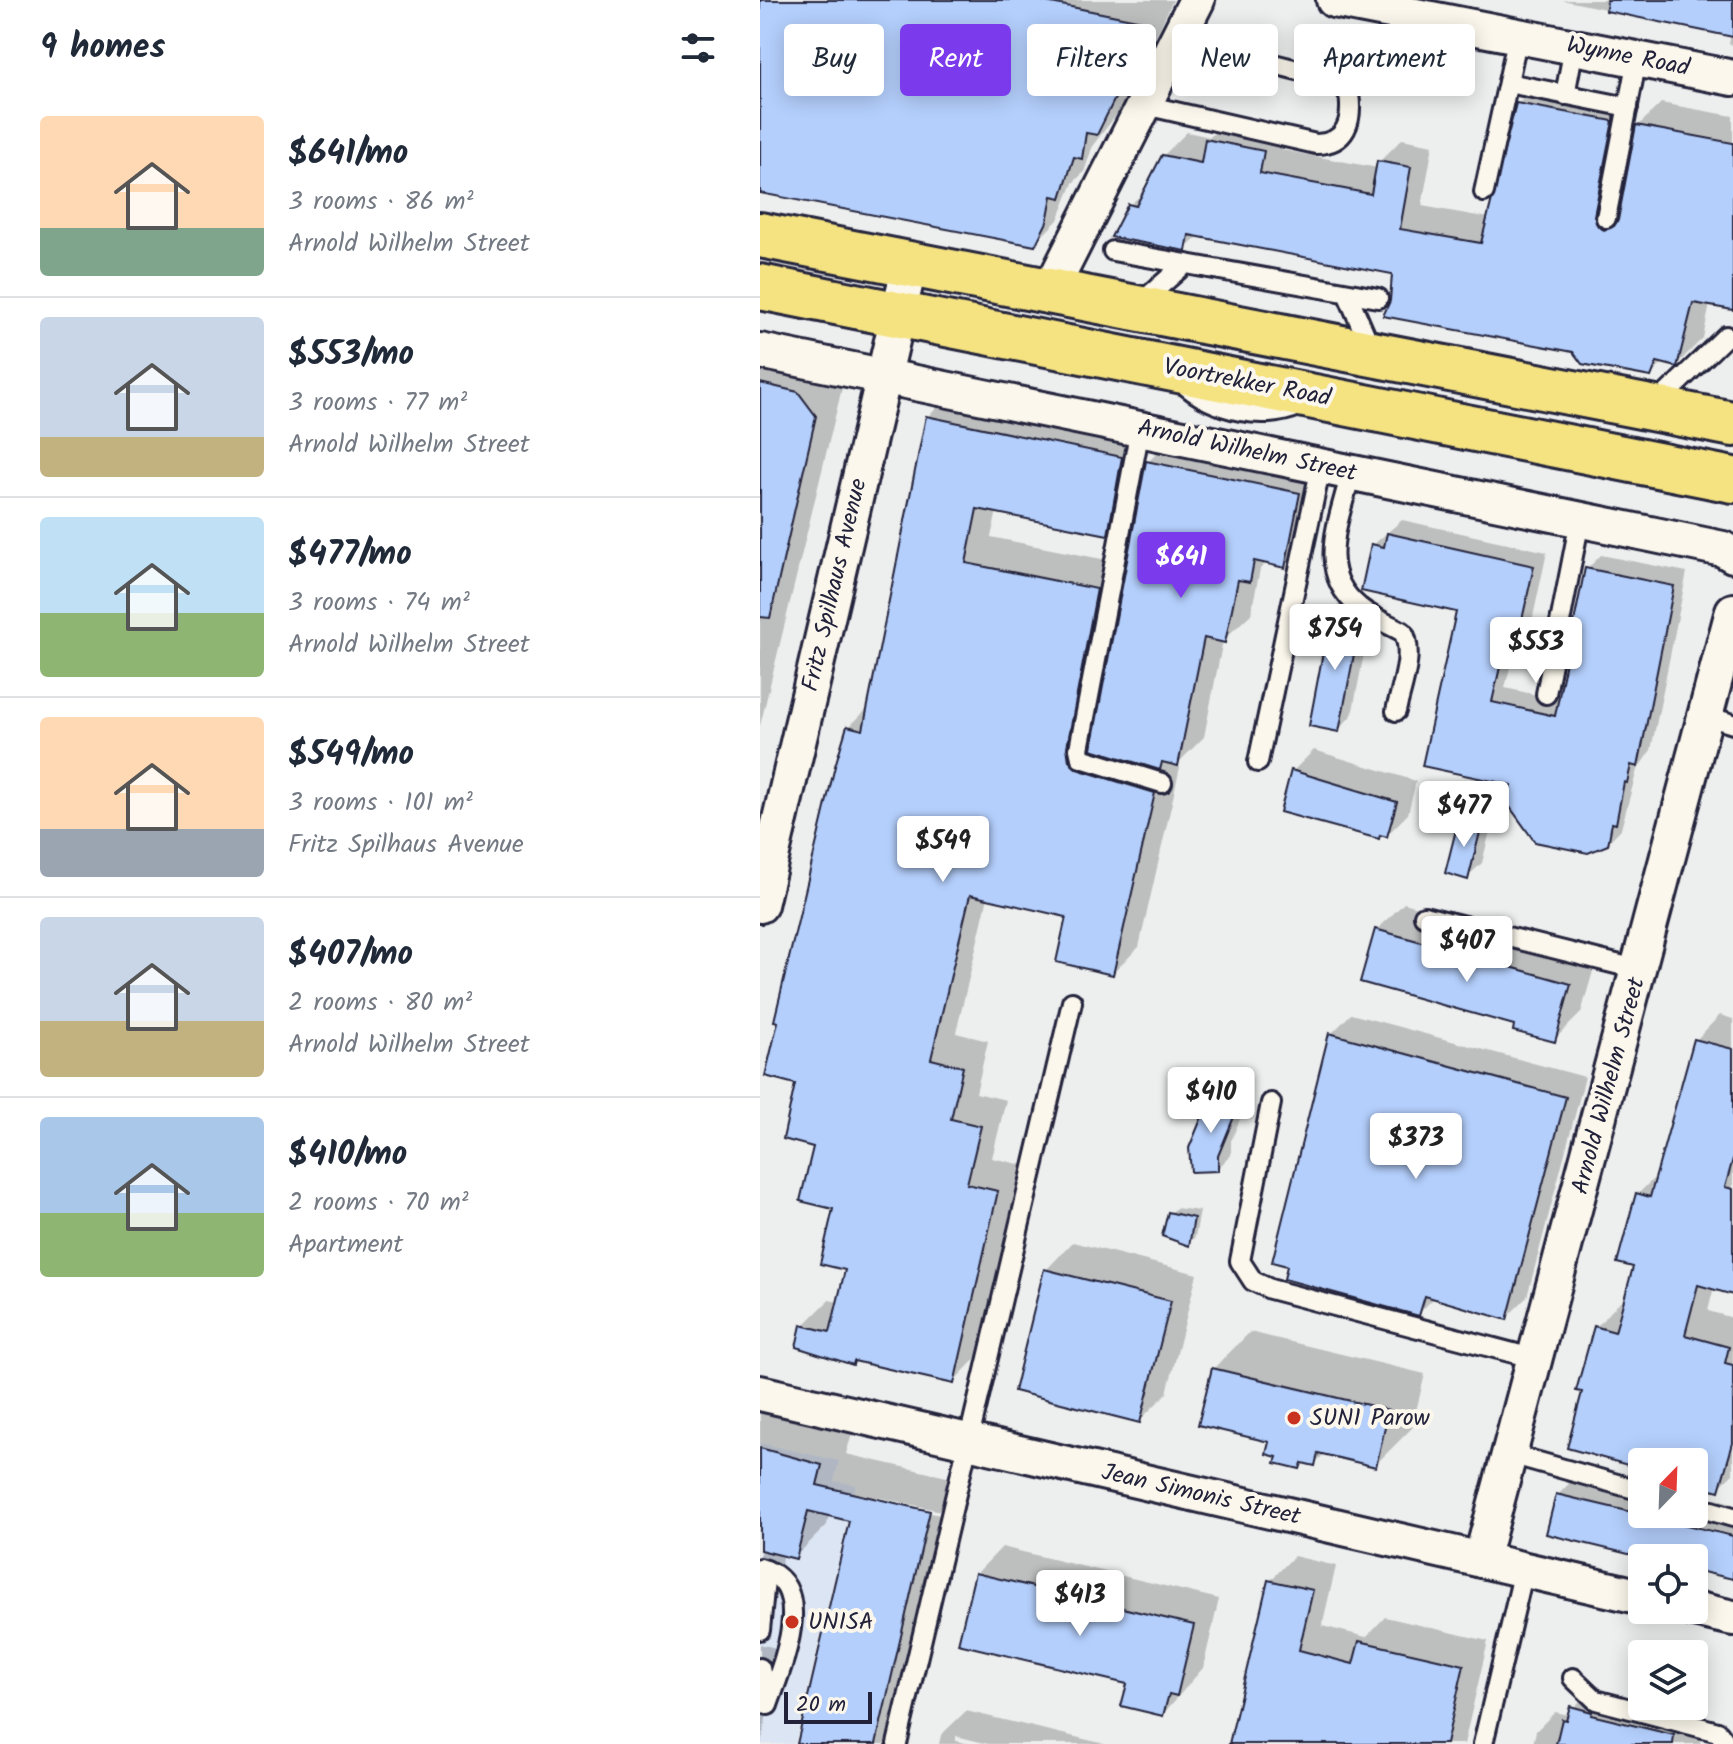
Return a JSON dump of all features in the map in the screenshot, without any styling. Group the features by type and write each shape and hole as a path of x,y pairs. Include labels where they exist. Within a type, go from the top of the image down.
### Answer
{"main road":[{"path":"760,235 1733,424"},
{"name":"Voortrekker Road","path":"760,287 1733,480"}],"street":[{"path":"1186,24 1197,0"},
{"name":"Wynne Road","path":"1334,0 1733,78"},
{"path":"1050,291 1172,53"},
{"name":"Fritz Spilhaus Avenue","path":"760,905 910,264"},
{"name":"Arnold Wilhelm Street","path":"760,351 1723,549 1733,555"},
{"name":"Arnold Wilhelm Street","path":"1481,1560 1640,970 1720,720 1733,611"},
{"name":"Jean Simonis Street","path":"760,1393 1628,1594"},
{"path":"1708,1612 1733,1618"}],"lane":[{"path":"1484,192 1518,36"},
{"path":"1565,95 1574,47"},
{"path":"1606,218 1637,59"},
{"path":"1145,105 1316,144 1330,144 1343,135 1351,112 1349,94 1333,79 1278,65"},
{"path":"1508,83 1628,107"},
{"path":"1113,251 1378,298"},
{"path":"1135,308 1185,264"},
{"path":"1347,293 1373,354"},
{"path":"1652,408 1726,336"},
{"path":"1140,429 1079,749 1081,758 1162,783"},
{"path":"1336,469 1333,571 1343,592 1360,608 1403,632 1407,638 1409,649 1396,711"},
{"path":"1258,762 1336,469"},
{"path":"1546,694 1580,520"},
{"path":"1424,916 1640,970"},
{"path":"897,1744 1072,1002"},
{"path":"1271,1103 1240,1261 1247,1275 1270,1289 1536,1359"},
{"path":"1510,1454 1628,1487"},
{"path":"1708,1508 1732,1511"},
{"path":"760,1630 763,1569 780,1578 792,1603 788,1641 768,1705 760,1668"},
{"path":"1483,1744 1524,1570"},
{"path":"1573,1678 1596,1700 1718,1732 1727,1744"}],"shaded area":[{"name":"UNISA","path":"760,1443 839,1461 834,1481 856,1485 795,1744 760,1744"}],"building":[{"path":"760,0 1036,0 1152,23 1027,24 1027,96 1116,96 1097,135 1086,133 1082,159 1074,157 1061,198 1052,196 1047,222 1035,246 760,193"},
{"path":"1607,0 1733,0 1733,37 1606,11"},
{"path":"1516,103 1613,121 1594,216 1598,226 1604,230 1614,226 1618,220 1636,125 1733,143 1733,310 1693,303 1677,367 1657,362 1651,377 1582,364 1573,352 1383,316 1390,301 1392,274 1189,235 1186,251 1111,237 1128,204 1136,206 1162,155 1201,163 1205,139 1264,151 1260,173 1371,194 1377,161 1411,167 1400,229 1481,243"},
{"path":"760,383 798,392 816,416 770,618 760,617"},
{"path":"926,416 1122,457 1108,535 977,509 966,563 1097,589 1067,747 1069,761 1077,769 1155,793 1113,975 1056,962 1066,917 970,895 931,1059 963,1067 951,1119 981,1126 967,1184 998,1191 954,1384 854,1361 853,1365 796,1347 801,1325 830,1332 845,1270 820,1264 833,1209 800,1201 813,1147 783,1139 795,1084 765,1076 778,1022 774,1021 835,766 847,726 863,730"},
{"path":"1146,461 1300,493 1285,568 1254,561 1250,582 1238,580 1225,643 1204,638 1178,766 1162,762 1160,770 1091,749"},
{"path":"1387,533 1534,566 1514,656 1503,654 1492,702 1555,716 1585,568 1674,586 1638,767 1631,765 1627,783 1624,782 1616,824 1612,823 1608,845 1588,853 1535,842 1507,803 1511,785 1422,766 1456,612 1361,591 1371,544 1384,547"},
{"path":"1331,610 1349,614 1360,623 1339,732 1309,726"},
{"path":"1291,770 1397,802 1387,837 1380,835 1379,839 1280,812"},
{"path":"1459,818 1482,824 1468,880 1445,873"},
{"path":"1375,929 1571,984 1555,1042 1513,1031 1514,1025 1360,982"},
{"path":"1329,1033 1566,1097 1507,1320 1425,1296 1419,1316 1284,1279 1287,1266 1272,1262"},
{"path":"1694,1039 1733,1049 1733,1159 1725,1187 1733,1189 1733,1295 1698,1285 1685,1335 1729,1347 1725,1363 1733,1365 1733,1443 1719,1491 1708,1488 1708,1448 1628,1448 1628,1465 1567,1448 1582,1392 1576,1391 1594,1326 1615,1332 1633,1267 1617,1263 1636,1193 1650,1197"},
{"path":"1211,1095 1238,1107 1218,1156 1218,1171 1191,1172 1189,1148"},
{"path":"1168,1212 1194,1218 1189,1246 1162,1236"},
{"path":"1044,1269 1171,1301 1140,1423 1014,1391"},
{"name":"SUN1 Parow","path":"1212,1368 1389,1410 1376,1467 1318,1453 1315,1466 1302,1463 1300,1469 1275,1463 1277,1457 1266,1454 1269,1442 1198,1425"},
{"path":"760,1448 822,1465 817,1485 930,1511 876,1744 797,1744 849,1521 808,1511 796,1559 760,1550"},
{"path":"1556,1494 1628,1511 1628,1528 1699,1528 1733,1536 1733,1579 1708,1573 1708,1544 1628,1544 1628,1554 1546,1534"},
{"path":"975,1573 1194,1625 1177,1696 1169,1694 1163,1716 1121,1706 1127,1684 958,1644"},
{"path":"1268,1580 1313,1590 1299,1650 1353,1664 1359,1641 1464,1665 1446,1744 1229,1744"},
{"path":"1570,1706 1592,1712 1591,1715 1674,1735 1673,1744 1556,1744 1562,1719 1566,1720"}],"place":[{"name":"SUN1 Parow","path":"1294,1418"},
{"name":"UNISA","path":"792,1622"}]}
